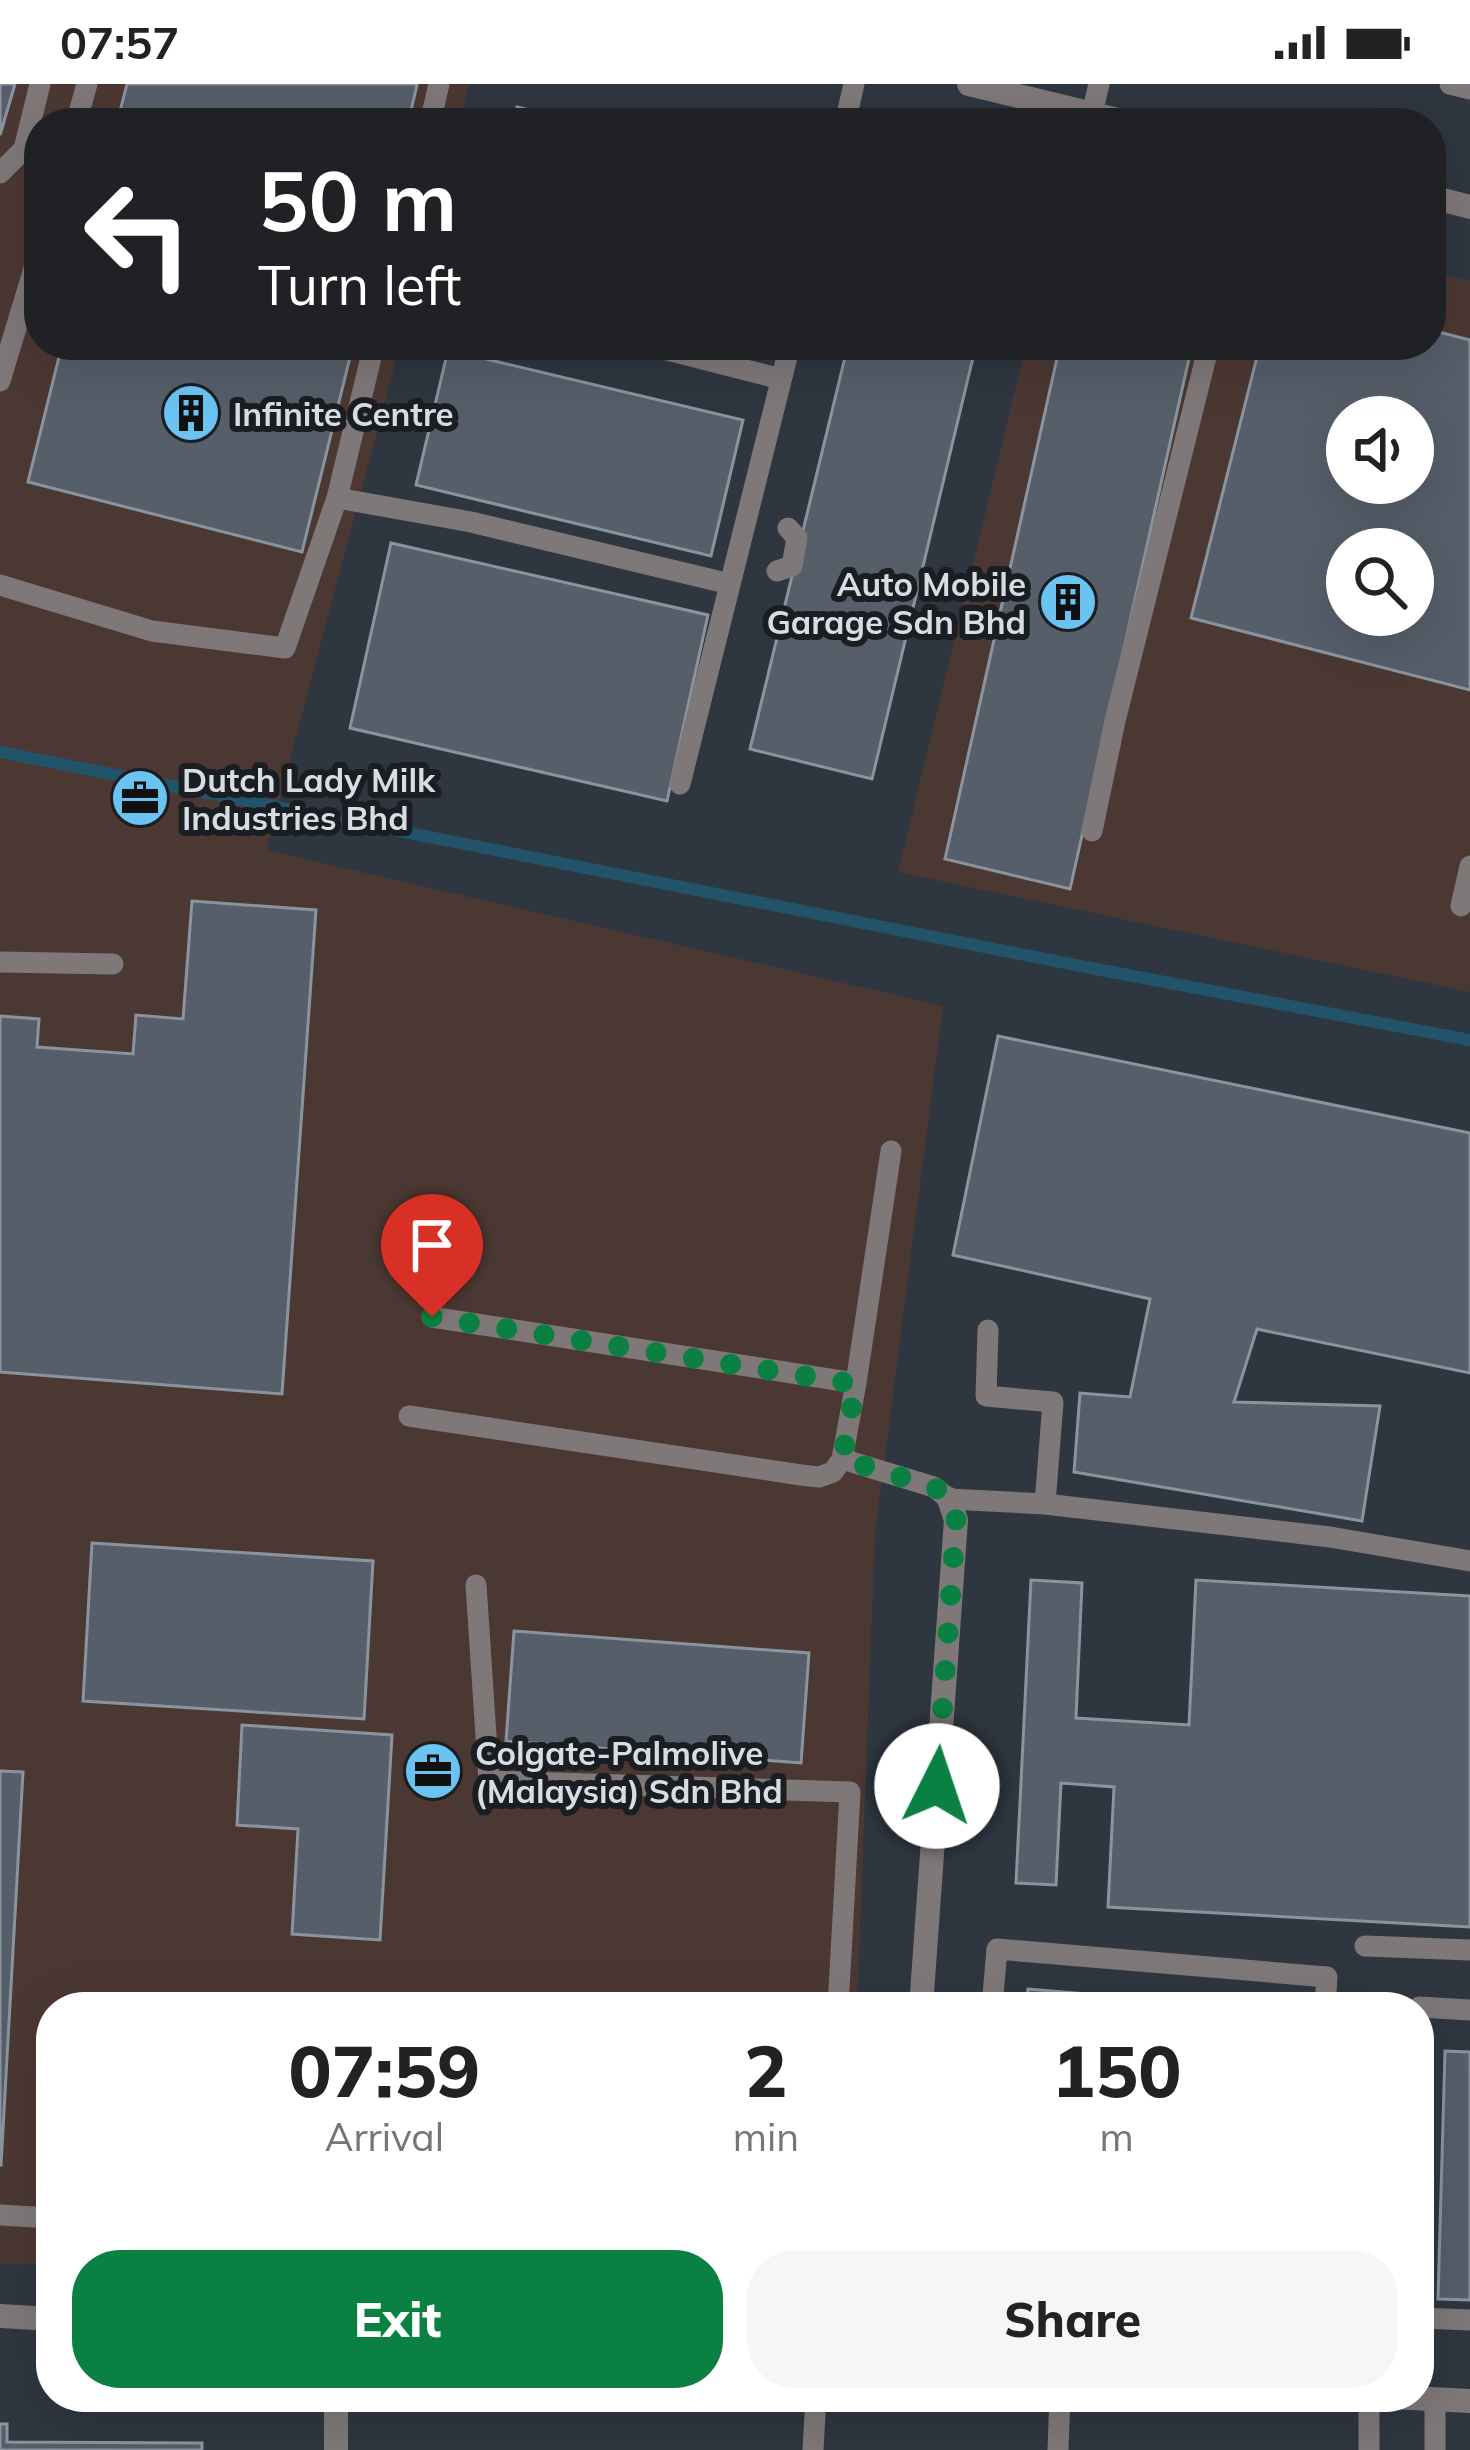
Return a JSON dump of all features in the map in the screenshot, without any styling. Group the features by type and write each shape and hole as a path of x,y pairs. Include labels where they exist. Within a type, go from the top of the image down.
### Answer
{"street":[{"path":"969,84 1067,108"},
{"path":"921,1992 956,1520 949,1499"},
{"path":"0,2316 36,2318"},
{"path":"1436,2399 1470,2402"},
{"path":"336,2412 336,2450"}],"lane":[{"path":"1450,84 1470,89"},
{"path":"0,173 24,149"},
{"path":"0,381 24,302"},
{"path":"0,585 152,632 285,648 337,498 370,360"},
{"path":"707,360 781,379"},
{"path":"680,784 786,360"},
{"path":"1092,831 1205,360"},
{"path":"337,498 471,522 730,584"},
{"path":"777,571 791,566 796,538 788,528"},
{"path":"1461,906 1470,866"},
{"path":"0,962 113,964"},
{"path":"409,1416 801,1475 828,1475 842,1459 891,1151"},
{"path":"432,1317 856,1384"},
{"path":"988,1330 986,1396 1053,1402 1045,1504"},
{"path":"842,1459 934,1487 949,1499 1045,1504 1330,1537 1470,1561"},
{"path":"476,1585 489,1781 850,1792 839,1992"},
{"path":"1365,1946 1470,1950"},
{"path":"993,1992 997,1949 1327,1977 1326,1992"},
{"path":"1434,2008 1470,2010"},
{"path":"0,2215 36,2217"},
{"path":"1434,2319 1470,2320"},
{"path":"1436,2399 1436,2450"},
{"path":"813,2450 815,2412"},
{"path":"1058,2450 1059,2412"},
{"path":"1369,2412 1369,2450"}],"shaded area":[{"name":"Dutch Lady Milk Industries Bhd","path":"0,84 469,84 463,108 24,108 24,360 396,360 266,850 943,1006 875,1535 858,1992 36,1992 36,2265 0,2264"},
{"path":"1446,275 1470,281 1470,992 898,872 1022,360 1446,360"}],"building":[{"path":"0,84 15,84 0,135"},
{"path":"127,84 417,85 412,108 121,108"},
{"path":"1446,334 1470,340 1470,690 1191,618 1256,360 1446,360"},
{"name":"Infinite Centre","path":"58,360 349,360 302,552 28,482"},
{"path":"446,360 490,360 743,420 711,556 416,485"},
{"path":"844,360 972,360 872,779 750,749"},
{"name":"Auto Mobile Garage Sdn Bhd","path":"1057,360 1189,360 1070,889 945,859"},
{"path":"391,543 708,615 667,801 350,728"},
{"path":"192,901 316,910 282,1394 0,1372 0,1016 39,1019 37,1047 133,1054 136,1015 183,1019"},
{"path":"998,1036 1470,1133 1470,1373 1257,1329 1234,1402 1380,1406 1362,1521 1074,1472 1080,1393 1130,1397 1150,1299 953,1255"},
{"path":"92,1543 373,1561 364,1719 83,1701"},
{"path":"1031,1580 1082,1583 1076,1718 1189,1725 1196,1580 1470,1596 1470,1927 1108,1907 1114,1787 1061,1783 1056,1885 1016,1883"},
{"path":"514,1631 809,1653 801,1763 506,1741"},
{"path":"242,1725 392,1735 380,1940 292,1934 298,1829 237,1825"},
{"path":"0,1771 23,1772 1,2165 0,2165"},
{"path":"1445,2051 1470,2052 1470,2300 1438,2299"},
{"path":"0,2424 7,2424 7,2442 202,2443 202,2450 0,2450"}],"waterway":[{"path":"0,752 1470,1040"}],"place":[{"name":"Infinite Centre","path":"191,413"},
{"name":"Auto Mobile Garage Sdn Bhd","path":"1068,602"},
{"name":"Dutch Lady Milk Industries Bhd","path":"140,798"},
{"name":"Colgate-Palmolive (Malaysia) Sdn Bhd","path":"433,1771"}],"route":[{"path":"432,1317 856,1384 842,1459 934,1487 954,1509 937,1786"}]}
